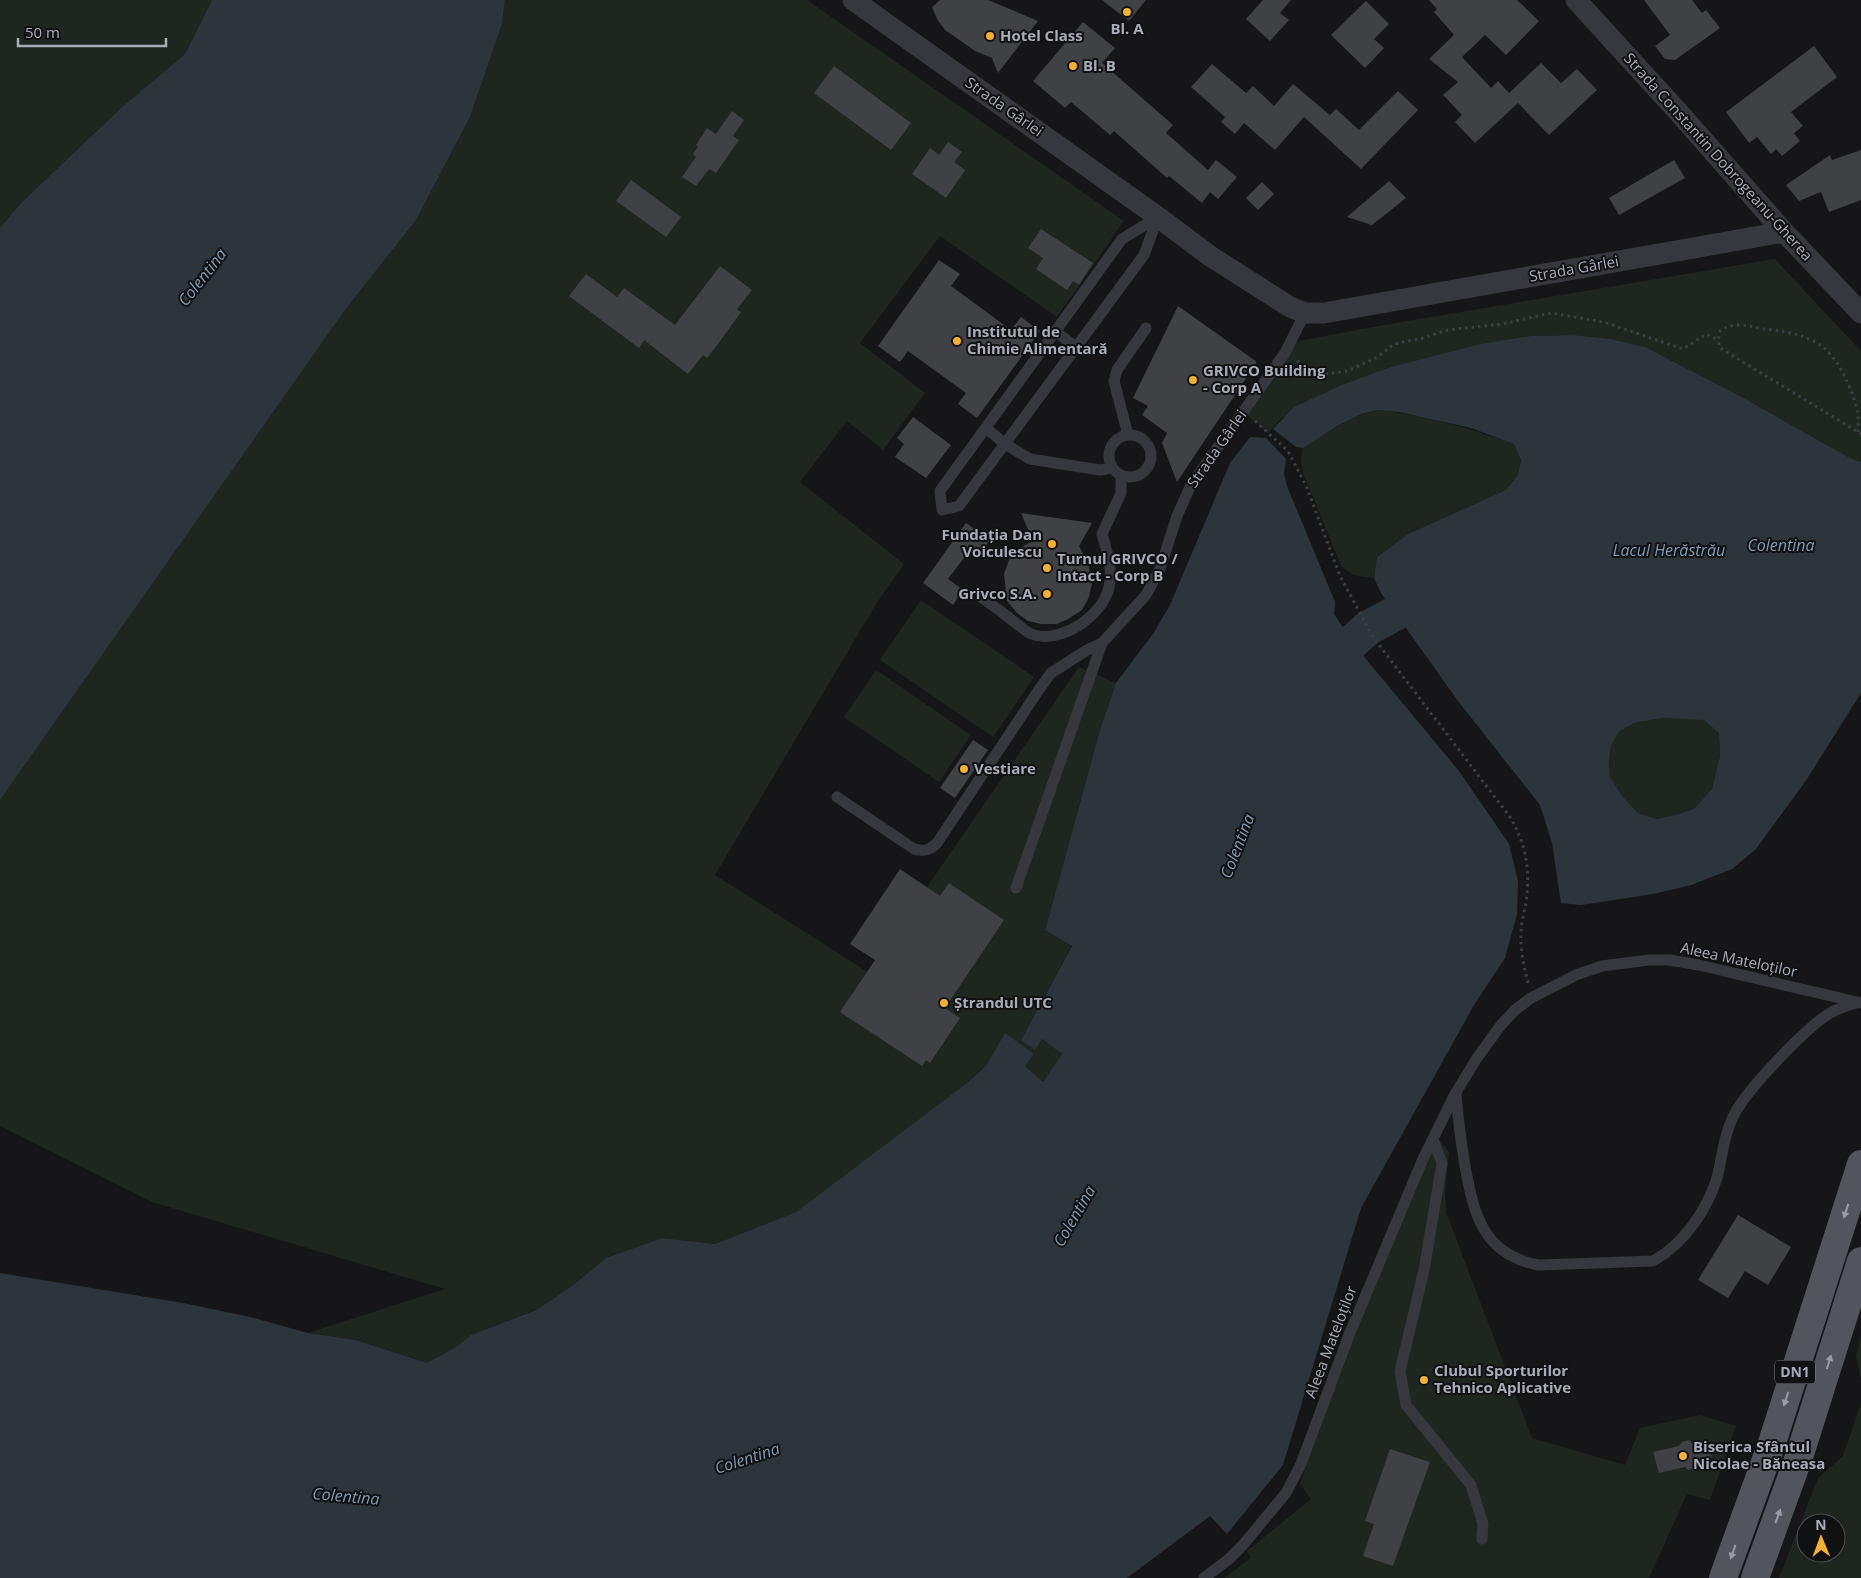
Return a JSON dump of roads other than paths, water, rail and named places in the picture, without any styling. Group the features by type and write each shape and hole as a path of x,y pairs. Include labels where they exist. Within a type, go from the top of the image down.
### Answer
{"main road":[{"name":"DN1","path":"1723,1578 1772,1443 1861,1164"},
{"name":"DN1","path":"1755,1578 1800,1454 1861,1261"}],"street":[{"name":"Strada Gârlei","path":"853,0 1210,256 1290,307 1306,313 1324,313 1784,232"},
{"name":"Strada Constantin Dobrogeanu-Gherea","path":"1576,0 1682,115 1784,232 1861,313"}],"lane":[{"path":"1158,217 1144,255 1005,444 959,506 942,510 940,491 1122,239 1158,217"},
{"name":"Strada Gârlei","path":"837,797 914,849 922,852 931,849 937,843 1051,673 1087,650 1102,643 1146,595 1160,569 1177,516 1191,485 1284,353 1306,313"},
{"path":"1128,435 1114,381 1117,370 1146,328"},
{"path":"1055,331 1076,347"},
{"path":"986,428 1005,444 1030,459 1117,471"},
{"path":"1128,435 1140,438 1146,442 1149,447 1151,460 1145,471 1140,475 1127,477 1117,471 1110,461 1111,447 1115,441 1128,435"},
{"path":"981,597 1030,634 1048,636 1064,633 1081,625 1095,613 1109,588 1111,566 1102,534 1121,493 1117,471"},
{"path":"1016,888 1102,643"},
{"name":"Aleea Mateloților","path":"1204,1578 1229,1559 1286,1494 1294,1479 1349,1335 1423,1159 1456,1094 1487,1043 1515,1010 1531,998 1576,975 1602,966 1625,962 1669,960 1699,965 1860,1003"},
{"name":"Aleea Mateloților","path":"1456,1094 1460,1139 1472,1203 1483,1230 1506,1253 1522,1262 1538,1265 1653,1261 1666,1254 1699,1216 1717,1178 1726,1134 1732,1118 1754,1087 1813,1026 1831,1013 1860,1003"},
{"path":"1432,1140 1442,1163 1424,1270 1400,1371 1406,1405 1471,1485 1483,1524 1482,1539"}],"water":[{"path":"212,0 505,0 502,24 470,117 416,220 345,310 0,800 0,228 22,202 121,108 185,54"},
{"name":"Lacul Herăstrău","path":"1574,335 1611,339 1645,347 1740,396 1850,458 1861,462 1861,693 1807,779 1756,849 1732,869 1691,885 1653,894 1581,905 1561,903 1552,843 1540,805 1458,701 1381,593 1374,578 1377,557 1408,534 1506,490 1518,475 1521,460 1514,444 1471,428 1399,412 1377,410 1362,414 1339,425 1303,448 1296,447 1273,429 1294,407 1342,385 1391,367 1481,344 1531,336","holes":["1662,718 1704,720 1719,733 1720,756 1712,789 1695,808 1679,814 1657,819 1638,813 1623,797 1610,777 1609,760 1611,745 1619,732 1634,723"]},
{"path":"1250,437 1266,438 1286,459 1284,474 1287,486 1335,602 1334,614 1344,629 1349,628 1359,643 1356,647 1459,771 1509,844 1518,881 1517,914 1505,958 1474,1005 1361,1208 1283,1465 1227,1534 1210,1516 1127,1578 0,1578 0,1273 183,1303 250,1317 308,1333 356,1340 427,1363 456,1347 471,1335 536,1310 572,1286 606,1258 662,1238 715,1244 796,1212 967,1083 986,1066 1005,1033 1034,1054 1025,1066 1043,1082 1062,1054 1042,1039 1035,1050 1021,1040 1072,946 1045,930 1100,730 1116,683 1153,634 1170,605 1230,463"}],"waterway":[{"name":"Colentina","path":"1320,671 1368,628 1437,591"}],"place":[{"name":"Bl. A","path":"1127,12"},
{"name":"Hotel Class","path":"990,36"},
{"name":"Bl. B","path":"1073,66"},
{"name":"Institutul de Chimie Alimentară","path":"957,341"},
{"name":"GRIVCO Building - Corp A","path":"1193,380"},
{"name":"Fundația Dan Voiculescu","path":"1052,544"},
{"name":"Turnul GRIVCO / Intact - Corp B","path":"1047,568"},
{"name":"Grivco S.A.","path":"1047,594"},
{"name":"Vestiare","path":"964,769"},
{"name":"Ștrandul UTC","path":"944,1003"},
{"name":"Clubul Sporturilor Tehnico Aplicative","path":"1424,1380"},
{"name":"Biserica Sfântul Nicolae - Băneasa","path":"1683,1456"}]}
